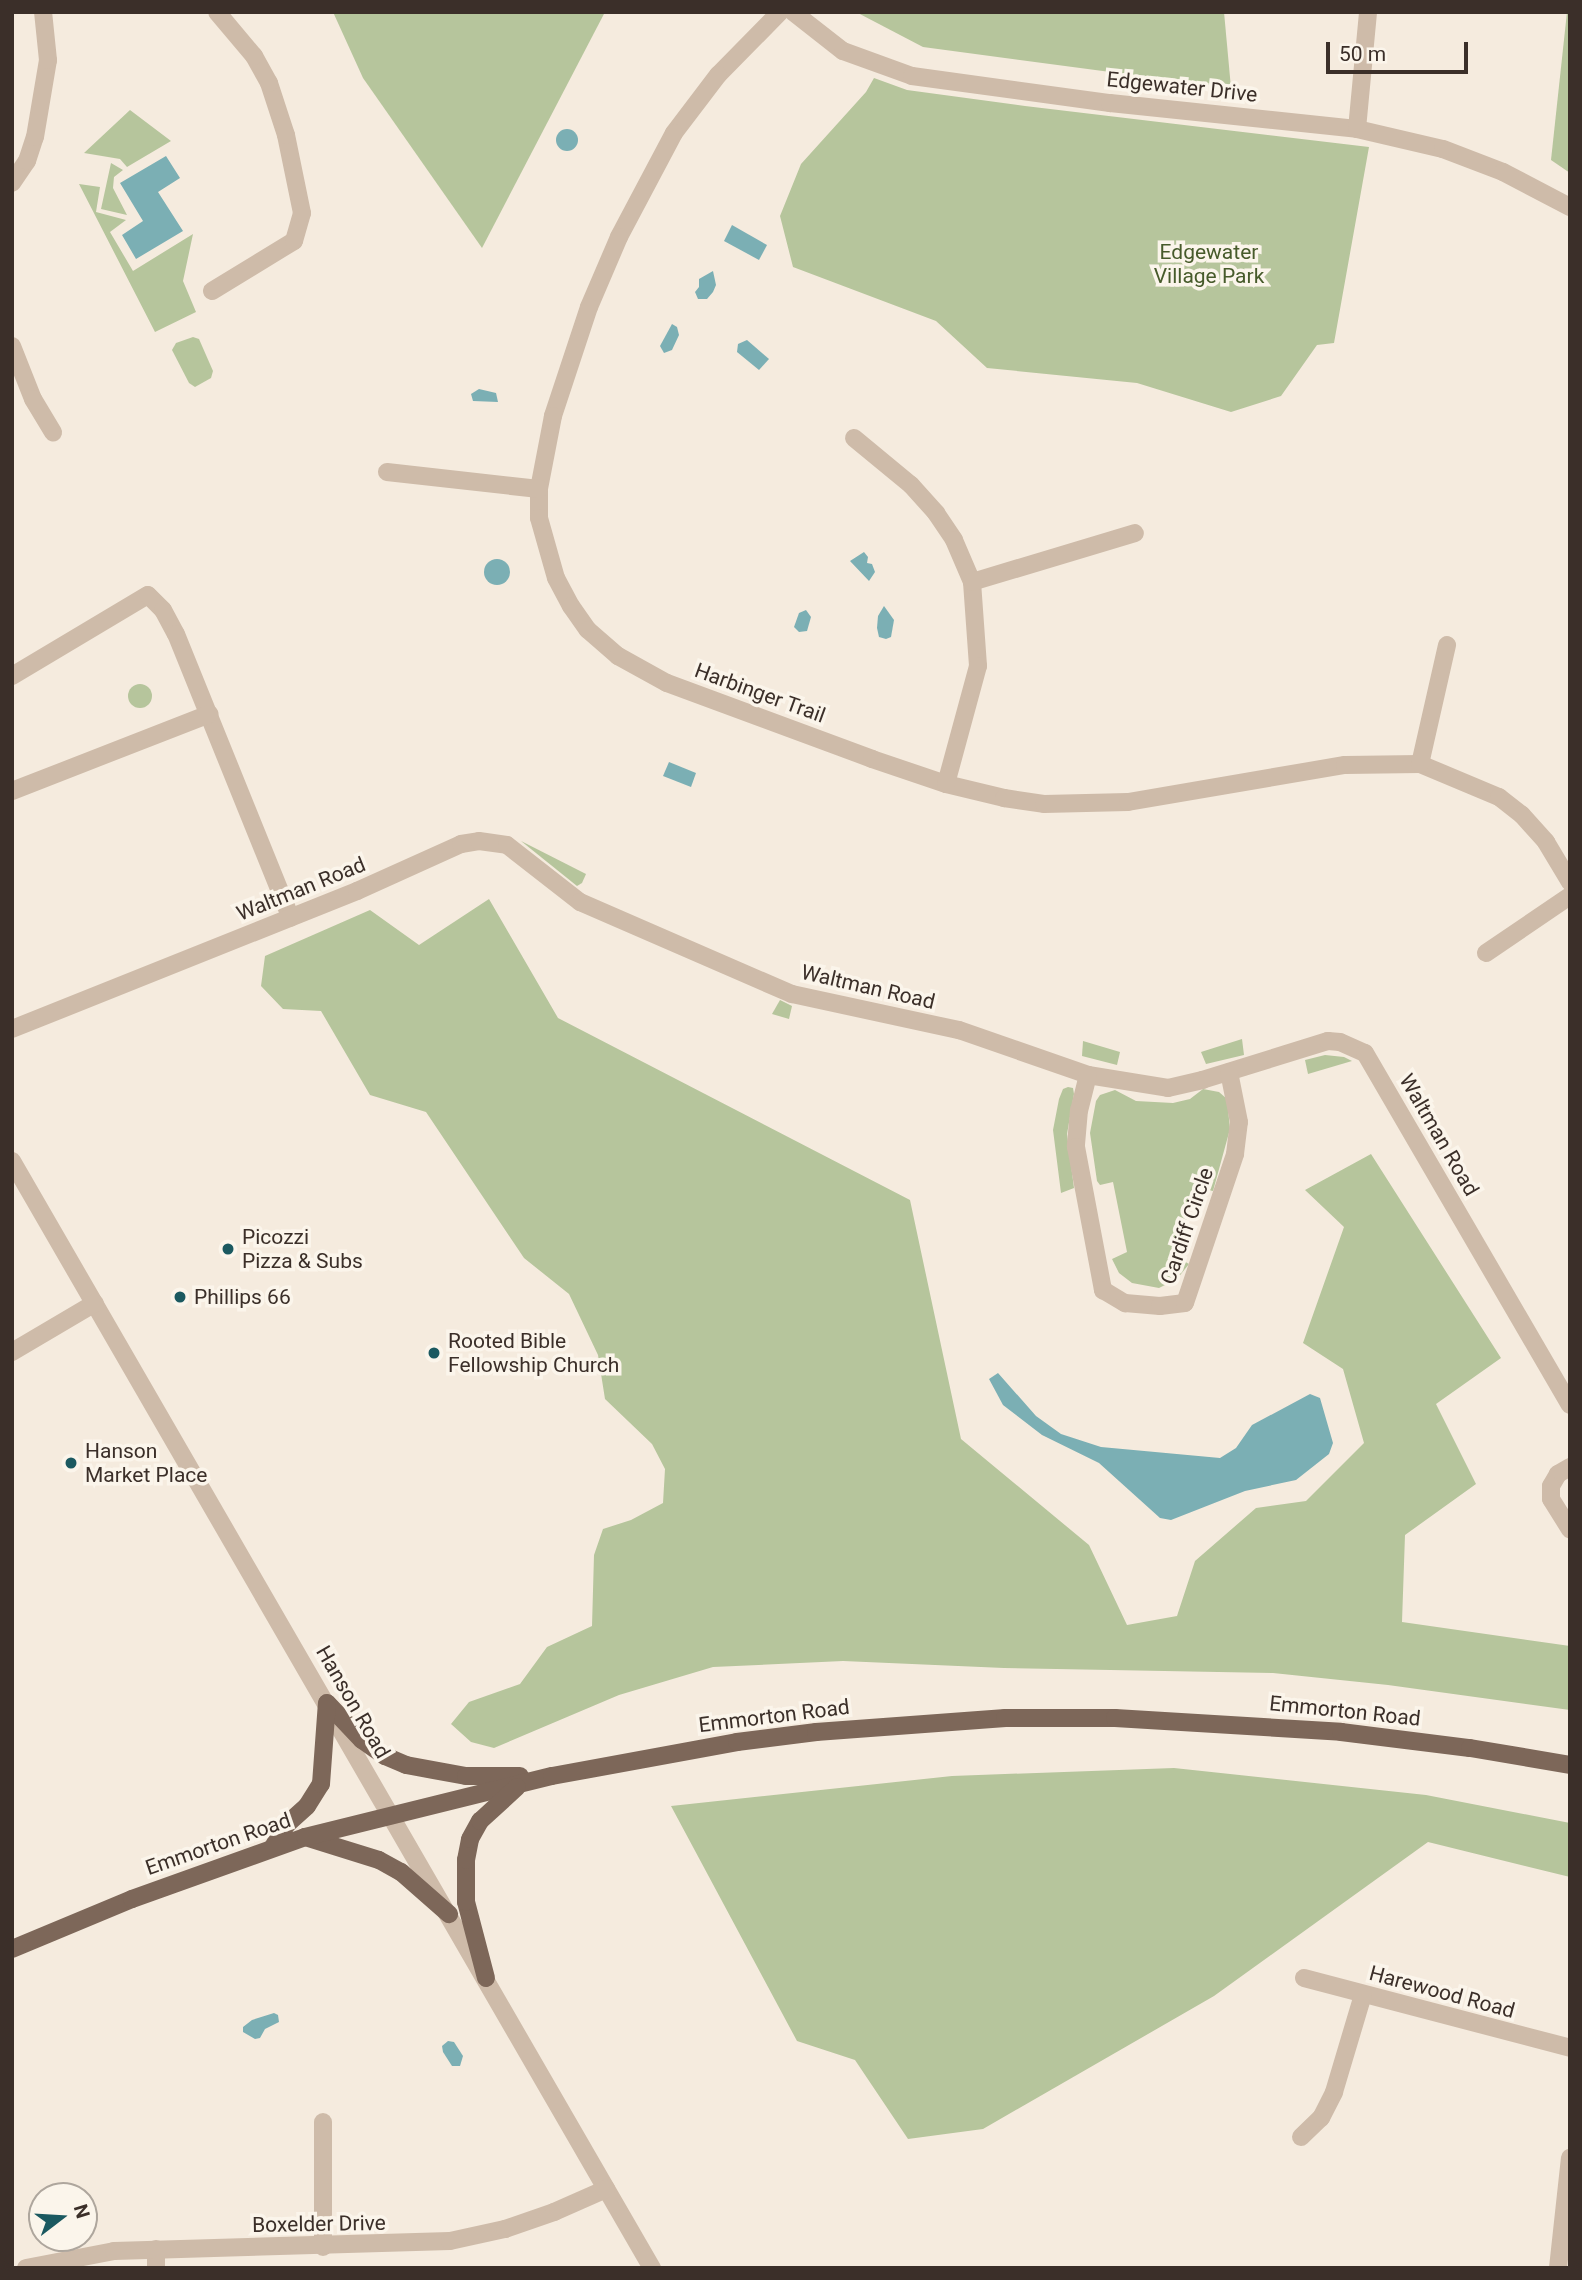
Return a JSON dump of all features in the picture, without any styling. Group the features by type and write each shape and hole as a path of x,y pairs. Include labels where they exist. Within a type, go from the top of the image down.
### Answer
{"main road":[{"path":"327,1703 362,1740 385,1756 406,1765 466,1776 552,1776"},
{"path":"273,1847 286,1825 307,1806 321,1784 327,1703"},
{"name":"Emmorton Road","path":"12,1950 132,1899 273,1847 391,1814 523,1782 737,1742 890,1725 1005,1718 1128,1719 1341,1732 1470,1748 1570,1765"},
{"path":"486,1978 466,1902 464,1876 470,1839 496,1802 523,1782"},
{"path":"305,1838 370,1857 401,1872 449,1914"}],"street":[{"path":"12,183 27,161 35,137 48,60 43,12"},
{"path":"212,291 294,241 302,213 286,135 269,83 254,56 217,12"},
{"name":"Harbinger Trail","path":"780,12 718,75 674,133 647,181 589,307 553,416 539,489 543,537 556,578 588,630 618,656 667,683 946,784 1004,798 1044,804 1128,802 1345,765 1420,764 1499,797 1522,815 1546,842 1570,882"},
{"name":"Edgewater Drive","path":"793,12 843,51 912,76 1110,103 1357,129 1443,149 1503,172 1570,207"},
{"path":"1357,129 1368,12"},
{"path":"14,357 33,399 53,432"},
{"path":"854,438 911,485 936,513 954,540 972,582 979,636 978,666 946,784"},
{"path":"387,472 539,489"},
{"path":"972,582 1135,533"},
{"path":"12,676 148,595 163,610 176,634 291,918"},
{"path":"1420,764 1447,645"},
{"path":"12,791 209,714"},
{"name":"Waltman Road","path":"12,1029 291,918 461,844 494,842 507,845 580,902 792,994 958,1030 1088,1075 1168,1088 1328,1041 1364,1053 1570,1405"},
{"path":"1486,953 1570,897"},
{"name":"Cardiff Circle","path":"1088,1075 1079,1110 1076,1147 1103,1290 1125,1303 1160,1306 1185,1303 1236,1154 1239,1122 1229,1072"},
{"name":"Hanson Road","path":"12,1161 652,2268"},
{"path":"12,1352 95,1303"},
{"path":"1570,1467 1558,1474 1551,1486 1551,1499 1570,1531"},
{"name":"Harewood Road","path":"1304,1978 1570,2049"},
{"path":"1301,2137 1321,2118 1334,2092 1363,1995"},
{"path":"323,2122 323,2247"},
{"path":"1558,2268 1561,2218 1570,2158"},
{"name":"Boxelder Drive","path":"26,2268 114,2251 323,2247 450,2241 530,2221 606,2189"},
{"path":"156,2249 156,2268"}],"green space":[{"path":"333,12 605,12 482,248 363,78"},
{"path":"856,12 1224,12 1231,88 923,47"},
{"path":"1567,12 1570,12 1570,173 1551,160"},
{"name":"Edgewater Village Park","path":"874,78 907,90 1369,147 1334,343 1317,345 1281,396 1231,412 1137,383 987,368 936,321 793,267 780,216 801,164 866,92"},
{"path":"130,110 171,141 127,167 120,159 84,153"},
{"path":"111,163 123,170 114,177 113,188 127,215 101,209"},
{"path":"79,184 100,187 96,212 126,220 110,232 133,271 193,234 183,281 196,312 155,332"},
{"path":"193,337 199,339 213,371 211,378 195,387 189,383 172,350 176,343"},
{"path":"140,684 149,687 152,696 149,705 140,708 131,705 128,696 131,687"},
{"path":"521,841 586,874 582,883 577,886"},
{"path":"489,899 558,1018 910,1200 961,1439 1089,1545 1127,1625 1177,1616 1195,1561 1256,1508 1306,1501 1364,1443 1343,1369 1303,1343 1344,1227 1305,1190 1371,1154 1501,1358 1436,1404 1476,1484 1405,1535 1402,1622 1570,1646 1570,1710 1388,1685 1273,1673 1004,1668 843,1661 713,1667 619,1695 494,1748 471,1742 451,1724 469,1702 520,1684 547,1647 592,1626 594,1555 603,1529 631,1520 663,1503 665,1469 652,1444 605,1399 598,1355 569,1294 524,1258 426,1112 370,1095 321,1011 283,1009 261,986 265,956 370,910 419,945"},
{"path":"780,1000 792,1006 789,1019 772,1014"},
{"path":"1242,1039 1244,1055 1206,1064 1201,1052"},
{"path":"1083,1041 1120,1052 1117,1065 1082,1056"},
{"path":"1325,1055 1344,1057 1352,1061 1308,1074 1305,1060"},
{"path":"1073,1088 1074,1094 1067,1134 1074,1188 1061,1193 1053,1130 1059,1099 1063,1089"},
{"path":"1203,1089 1219,1092 1227,1099 1230,1129 1213,1191 1197,1188 1175,1256 1189,1264 1177,1279 1159,1288 1132,1283 1119,1273 1112,1259 1127,1252 1113,1182 1100,1185 1097,1181 1090,1133 1096,1101 1100,1095 1115,1090 1136,1101 1173,1103 1190,1099"},
{"path":"1174,1768 1426,1795 1570,1823 1570,1877 1428,1842 1214,1996 983,2129 908,2139 855,2060 797,2041 671,1806 952,1776"}],"water":[{"path":"567,129 577,136 578,140 571,150 567,151 557,144 556,140 563,130"},
{"path":"166,156 180,178 158,192 183,231 136,259 122,235 143,221 120,183"},
{"path":"732,225 767,245 759,260 724,241"},
{"path":"713,271 716,285 713,292 707,299 698,299 695,292 699,287 699,279"},
{"path":"672,324 677,327 679,335 672,350 664,353 660,346"},
{"path":"747,340 769,359 759,370 737,352 738,344"},
{"path":"479,389 496,393 498,402 473,401 471,394"},
{"path":"864,552 868,557 867,563 872,564 875,572 869,581 850,561"},
{"path":"497,559 506,563 510,572 506,581 497,585 488,581 484,572 488,563"},
{"path":"884,606 894,620 891,637 886,639 879,637 877,628 878,616"},
{"path":"806,610 811,617 807,631 799,632 794,627 799,613"},
{"path":"669,762 696,773 691,787 663,776"},
{"path":"998,1373 1036,1416 1061,1434 1101,1447 1220,1458 1236,1448 1252,1425 1310,1394 1320,1398 1333,1443 1329,1454 1296,1480 1245,1491 1171,1520 1160,1518 1099,1463 1042,1435 1003,1405 989,1379"},
{"path":"274,2013 278,2015 279,2022 265,2029 260,2038 255,2039 243,2032 243,2027 252,2020"},
{"path":"448,2041 454,2042 463,2056 460,2066 452,2066 443,2052 442,2046"}],"place":[{"name":"Picozzi Pizza & Subs","path":"228,1249"},
{"name":"Phillips 66","path":"180,1297"},
{"name":"Rooted Bible Fellowship Church","path":"434,1353"},
{"name":"Hanson Market Place","path":"71,1463"}]}
